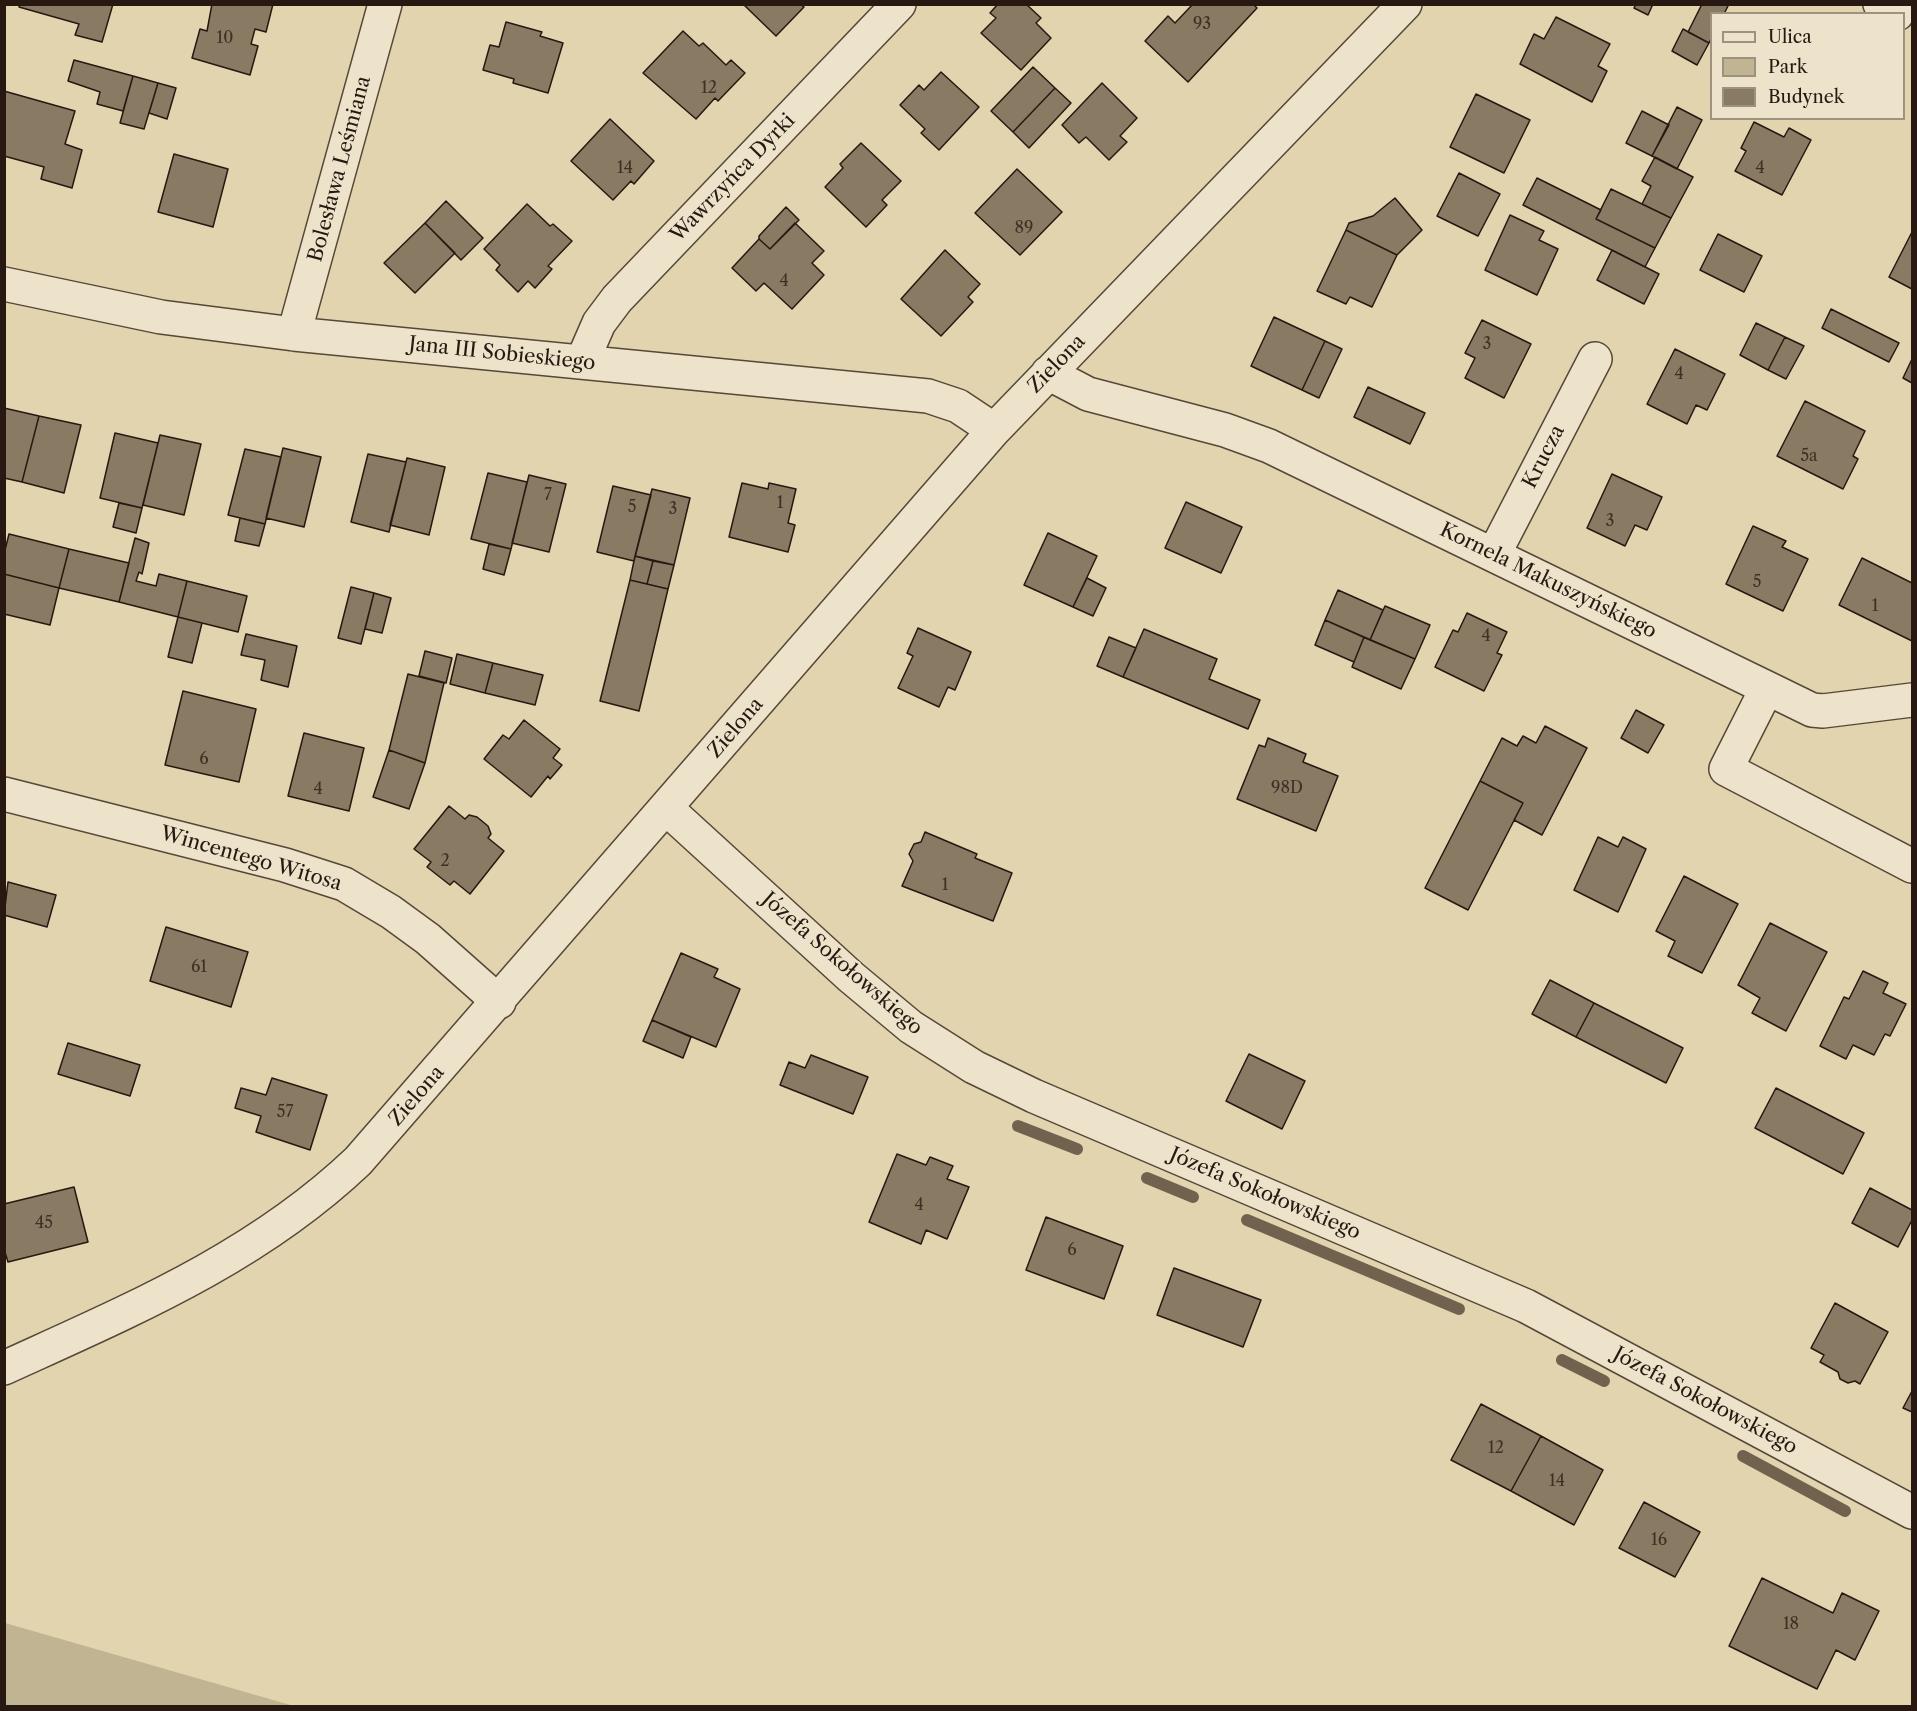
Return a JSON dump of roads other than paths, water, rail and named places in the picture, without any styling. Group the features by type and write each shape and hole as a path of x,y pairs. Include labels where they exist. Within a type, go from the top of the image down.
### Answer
{"street":[{"name":"Bolesława Leśmiana","path":"294,334 386,4"},
{"name":"Wawrzyńca Dyrki","path":"582,362 599,323 617,299 899,4"},
{"name":"Zielona","path":"4,1368 176,1287 243,1250 313,1203 379,1139 994,430 1405,4"},
{"path":"1880,4 1894,12"},
{"name":"Jana III Sobieskiego","path":"4,284 161,317 294,334 928,396 958,406 994,430"},
{"name":"Krucza","path":"1494,554 1595,359"},
{"name":"Kornela Makuszyńskiego","path":"1048,373 1088,394 1225,430 1269,446 1812,710 1823,711 1912,700"},
{"path":"1767,688 1726,769 1912,866"},
{"name":"Wincentego Witosa","path":"4,794 285,865 344,884 391,912 428,939 499,1002"},
{"name":"Józefa Sokołowskiego","path":"666,808 888,1009 946,1051 974,1067 1034,1096 1526,1306 1912,1512"}],"waterway":[{"path":"1018,1126 1077,1149"},
{"path":"1147,1178 1193,1197"},
{"path":"1247,1220 1459,1309"},
{"path":"1562,1360 1604,1381"},
{"path":"1743,1456 1845,1511"}]}
